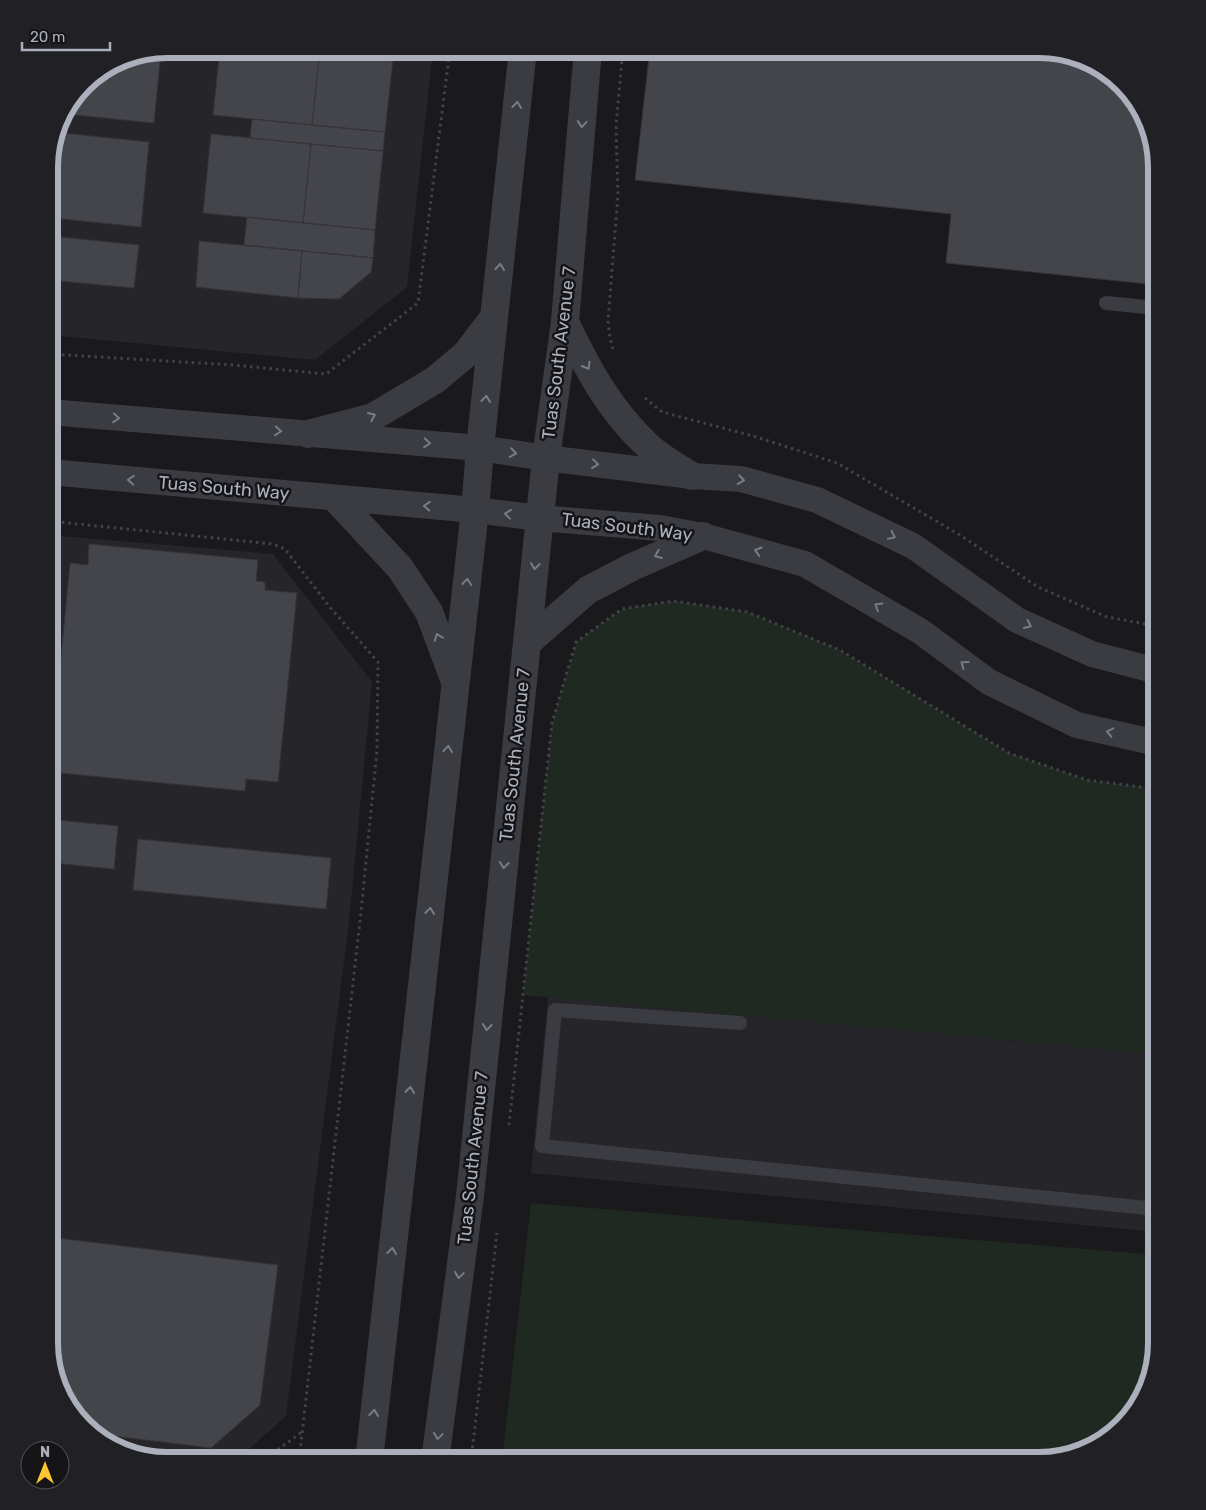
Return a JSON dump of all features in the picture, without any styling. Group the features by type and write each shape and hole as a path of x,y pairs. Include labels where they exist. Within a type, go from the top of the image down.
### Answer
{"street":[{"path":"370,1452 475,510 522,58"},
{"name":"Tuas South Avenue 7","path":"435,1452 471,1186 546,458 565,322 587,58"},
{"path":"308,434 372,417 435,380 466,354 495,315"},
{"path":"565,322 603,394 626,424 648,446 692,476"},
{"path":"58,413 480,448 692,476 741,479 817,500 913,546 1017,620 1092,654 1148,669"},
{"name":"Tuas South Way","path":"58,473 660,528 703,536 805,564 920,631 989,682 1077,725 1148,741"},
{"path":"336,498 400,568 429,612 456,683"},
{"path":"527,642 588,590 632,567 703,536"}],"lane":[{"path":"1106,303 1148,307"},
{"path":"740,1023 555,1010 542,1146 1148,1208"}],"path":[{"path":"58,355 234,365 326,374 418,303 449,58"},
{"path":"615,354 610,338 608,321 618,195 616,125 622,58"},
{"path":"641,395 662,412 753,436 837,463 960,535 1038,587 1107,617 1148,624"},
{"path":"58,522 273,544 286,549 329,606 378,662 377,751 361,912 300,1452"},
{"path":"508,1133 552,723 576,642 622,609 674,601 746,612 840,650 1009,753 1087,780 1148,788"},
{"path":"472,1452 497,1230"},
{"path":"274,1452 302,1432"}],"shaded area":[{"path":"152,58 432,58 407,287 315,360 58,336 58,152 61,138 72,112 80,100 106,76 132,63"},
{"path":"58,536 273,554 372,682 349,922 286,1416 246,1452 152,1452 118,1441 95,1425 76,1404 63,1378 58,1351"},
{"path":"674,601 747,612 840,650 1009,753 1087,780 1148,788 1148,1053 523,995 552,723 576,642 622,609"},
{"path":"548,997 1148,1053 1148,1231 531,1173"},
{"path":"531,1203 1148,1254 1148,1358 1140,1385 1126,1410 1111,1425 1088,1441 1068,1449 1054,1452 503,1452"}],"building":[{"path":"160,58 154,123 71,114 80,100 112,72 138,61"},
{"path":"219,58 319,58 312,125 213,115"},
{"path":"319,58 393,58 385,132 312,125"},
{"path":"649,58 1054,58 1081,66 1106,80 1117,89 1130,106 1140,125 1148,152 1148,284 946,263 951,214 635,180"},
{"path":"252,119 385,132 383,151 250,138"},
{"path":"63,133 149,142 141,227 58,219 58,171"},
{"path":"211,134 311,144 303,223 203,213"},
{"path":"62,136 58,171 58,152"},
{"path":"311,144 383,151 375,230 303,223"},
{"path":"247,217 375,230 373,258 244,245"},
{"path":"58,237 139,245 134,288 58,281"},
{"path":"199,241 302,251 298,298 196,287"},
{"path":"302,251 373,258 371,272 339,299 298,298"},
{"path":"89,544 258,560 256,581 265,582 265,590 297,593 278,782 246,779 245,791 58,773 58,688 70,563 88,565"},
{"path":"58,820 118,826 114,869 58,863"},
{"path":"138,839 331,858 326,909 133,890"},
{"path":"58,1238 278,1265 260,1405 211,1448 108,1435 95,1425 76,1404 63,1378 58,1351"}]}
